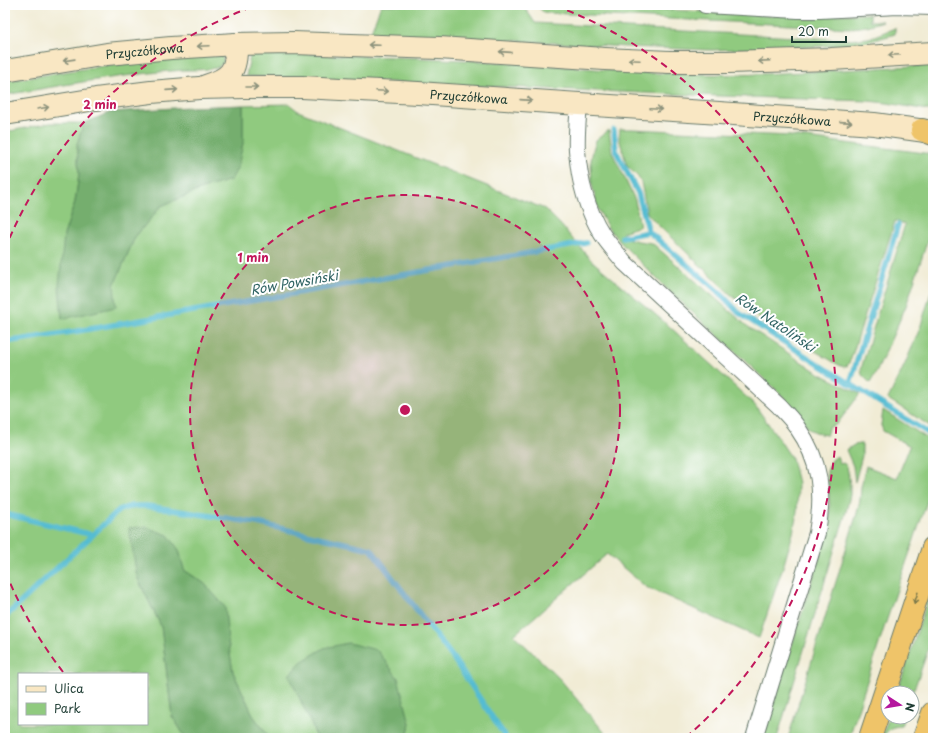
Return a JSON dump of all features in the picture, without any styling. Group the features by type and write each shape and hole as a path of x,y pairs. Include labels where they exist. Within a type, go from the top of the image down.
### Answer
{"highway":[{"path":"870,738 933,548"},
{"path":"924,738 933,713"}],"main road":[{"name":"Przyczółkowa","path":"5,71 107,54 236,44 293,43 446,48 669,62 728,62 816,59 933,53"},
{"path":"199,88 220,82 227,77 234,65 236,44"},
{"name":"Przyczółkowa","path":"5,114 96,99 151,92 199,88 302,87 418,93 866,123 929,132"}],"street":[{"path":"705,5 798,10 898,5 933,7"},
{"path":"579,104 577,149 580,174 587,201 602,234 611,247 625,262 780,406 797,426 813,456 818,476 821,505 817,534 754,738"}],"green space":[{"path":"381,5 520,5 527,11 535,23 851,40 869,38 895,28 895,34 851,45 711,50 370,34"},
{"path":"536,5 585,5 777,16 870,14 870,21 883,21 867,26 851,28 549,13 543,12"},
{"path":"251,52 520,63 644,73 737,75 933,65 933,111 868,101 634,93 246,76"},
{"path":"221,55 224,61 218,67 211,69 184,70 117,77 5,95 5,81 110,65 172,58"},
{"path":"289,104 298,111 545,209 591,260 669,326 754,404 792,459 798,483 797,512 793,533 759,638 646,587 607,554 514,635 560,679 609,738 407,738 410,723 313,728 316,738 270,738 254,717 233,672 228,641 205,584 184,570 179,550 146,527 130,528 137,577 161,626 172,716 186,738 5,738 5,132 50,123 84,123 77,144 79,175 75,202 64,235 114,285 135,237 161,206 231,179 243,143 243,105"},
{"path":"243,105 243,143 238,167 231,180 202,189 161,206 135,237 114,285 116,307 62,319 59,286 64,235 75,202 79,175 77,144 84,123 111,112"},
{"path":"620,129 790,136 933,154 933,224 906,306 877,371 870,383 862,375 861,369 905,224 895,221 851,359 847,366 844,367 760,319 729,293 657,224 647,213 641,182 627,166 619,138"},
{"path":"609,130 612,152 635,200 640,226 623,232 622,237 652,243 747,326 817,372 860,394 837,424 828,428 827,435 820,434 809,429 794,408 771,385 666,288 608,228 598,209 592,185 591,161 596,140"},
{"path":"933,286 933,428 888,399 920,328"},
{"path":"883,410 933,442 933,484 884,628 849,738 788,738 857,513 866,466 897,478 910,446 883,431 881,425"},
{"path":"862,444 862,456 855,482 853,466 846,450"},
{"path":"837,456 840,464 843,463 847,466 850,495 846,512 777,738 763,738 825,539 830,508 827,471 832,460"},
{"path":"146,527 168,535 179,550 184,570 205,584 225,607 233,672 254,717 270,738 186,738 172,716 161,626 137,577 129,528"},
{"path":"933,583 933,636 916,685 900,685"},
{"path":"348,643 377,650 398,678 410,723 407,738 316,738 289,675 301,662 324,648"},
{"path":"886,725 901,725 891,728 888,731 884,736 889,738 881,738"}],"waterway":[{"name":"Rów Natoliński","path":"614,130 616,151 638,193 649,232 721,294 739,313 933,436"},
{"path":"850,384 898,225"},
{"path":"622,237 649,232"},
{"name":"Rów Powsiński","path":"5,342 78,331 586,243"},
{"path":"5,617 119,510 132,506 147,506 257,523 371,549 453,658 506,738"},
{"path":"5,514 93,535"}]}
